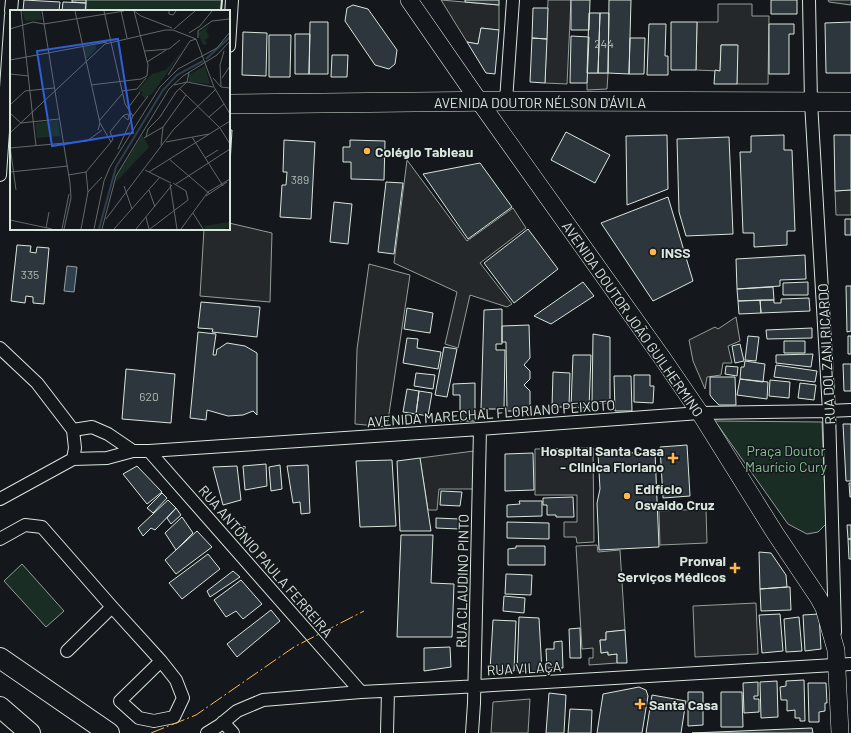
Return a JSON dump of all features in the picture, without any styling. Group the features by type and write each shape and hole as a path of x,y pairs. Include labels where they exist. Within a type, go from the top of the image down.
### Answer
{"highway":[{"path":"0,658 109,733"},
{"path":"0,707 30,733"}],"main road":[{"name":"AVENIDA DOUTOR JOÃO GUILHERMINO","path":"409,0 479,102 663,358 700,413 775,533 821,602 841,660"},
{"name":"AVENIDA DOUTOR NÉLSON D'ÁVILA","path":"230,104 506,101 851,102"},
{"name":"RUA DOLZANI RICARDO","path":"840,733 841,660"}],"street":[{"path":"11,10 12,0"},
{"path":"230,31 232,0"},
{"path":"506,101 513,0"},
{"name":"RUA DOLZANI RICARDO","path":"809,0 811,102 830,411 841,660"},
{"path":"0,175 10,30"},
{"path":"0,348 37,383 73,430 76,448 73,459"},
{"name":"AVENIDA MARECHAL FLORIANO PEIXOTO","path":"0,498 73,459 107,458 133,451 480,429 700,413 851,410"},
{"path":"73,430 92,427 108,434 133,451"},
{"name":"RUA CLAUDINO PINTO","path":"472,733 480,429"},
{"name":"RUA ANTÔNIO PAULA FERREIRA","path":"149,450 361,692"},
{"path":"0,539 25,525 42,527 161,662 176,680 183,698 174,717 154,721 139,718 120,701 161,662"},
{"path":"67,651 112,607"},
{"name":"RUA VILAÇA","path":"207,733 237,711 263,700 361,692 474,686 841,660"},
{"path":"387,733 388,691"},
{"path":"223,722 233,733"}],"green space":[{"path":"86,0 222,0 221,10 86,10"},
{"name":"Praça Doutor Maurício Cury","path":"715,421 822,422 826,524 818,532 807,534 788,524"},
{"path":"22,564 64,611 46,627 4,581"}],"shaded area":[{"path":"441,0 499,5 499,30 481,28 478,44 467,42"},
{"path":"548,0 571,0 567,84 545,83"},
{"path":"828,0 851,0 851,5 829,2"},
{"path":"718,4 752,4 752,16 769,16 768,84 737,84 737,45 721,45 720,71 696,70 697,22 718,22"},
{"path":"587,73 608,73 607,89 587,90"},
{"path":"407,160 467,241 513,208 526,228 480,263 512,304 507,307 470,295 458,348 445,344 457,292 394,263"},
{"path":"851,190 851,215 836,215 835,191"},
{"path":"230,223 272,233 270,302 200,296 204,230 230,230"},
{"path":"369,264 410,275 387,427 355,424 357,349"},
{"path":"736,317 740,341 728,346 732,363 723,363 721,375 707,377 705,389 693,361 689,340 715,327 718,329"},
{"path":"593,448 594,542 577,543 576,537 564,537 564,522 577,522 577,495 535,495 535,449"},
{"path":"474,451 474,489 439,489 437,510 428,510 420,458"},
{"path":"706,509 707,543 660,545 659,511"},
{"path":"597,545 598,552 620,550 625,630 606,632 606,640 600,640 601,653 608,652 608,655 617,654 617,663 589,665 589,658 593,658 593,648 582,649 576,546"},
{"path":"756,603 758,654 695,657 693,606"},
{"path":"530,699 528,733 491,733 493,702"}],"water":[{"path":"67,266 77,267 74,292 64,291"}],"building":[{"path":"24,0 60,2 59,10 23,10"},
{"path":"72,0 86,0 86,3 72,2"},
{"path":"465,0 499,0 499,5 465,2"},
{"path":"571,0 590,0 589,30 571,30"},
{"path":"609,0 631,0 629,74 608,73"},
{"path":"771,0 797,0 797,14 771,14"},
{"path":"63,2 86,3 85,10 62,10"},
{"path":"353,5 368,9 397,50 395,64 389,69 375,65 345,21 347,8"},
{"path":"533,8 548,8 547,39 532,38"},
{"path":"589,13 600,13 598,73 587,73"},
{"path":"600,13 609,13 608,73 598,73"},
{"path":"310,22 328,22 328,74 309,74"},
{"path":"671,22 697,22 696,70 671,70"},
{"path":"851,22 851,73 826,73 825,23"},
{"path":"649,24 666,24 665,56 668,56 668,75 647,75"},
{"path":"769,24 794,24 794,34 789,34 789,74 769,74"},
{"path":"481,28 499,30 495,74 486,73 467,42 478,44"},
{"path":"243,32 267,33 266,76 242,75"},
{"path":"295,34 310,34 309,74 295,74"},
{"path":"269,35 291,35 290,77 269,77"},
{"path":"571,36 589,37 587,83 570,83"},
{"path":"532,38 547,39 545,83 530,82"},
{"path":"630,38 645,38 644,74 629,74"},
{"path":"721,45 738,45 737,84 714,84 715,70 720,71"},
{"path":"332,55 348,55 347,77 331,77"},
{"path":"230,130 232,130 230,164"},
{"path":"566,132 610,155 595,183 551,160"},
{"path":"667,135 668,189 627,205 626,136"},
{"path":"784,135 784,150 792,150 795,231 787,231 787,245 754,247 754,233 743,233 740,152 751,152 751,136"},
{"path":"834,135 851,135 851,190 835,191"},
{"path":"729,137 733,234 686,236 679,212 677,139"},
{"path":"284,140 315,142 311,219 280,217 282,185 286,185 287,172 283,172"},
{"path":"350,140 385,141 384,180 351,179 351,162 343,162 343,147 350,147"},
{"path":"480,163 512,207 468,239 423,174"},
{"path":"386,182 403,183 394,254 378,252"},
{"name":"INSS","path":"668,197 693,281 653,301 601,223"},
{"path":"334,202 352,204 348,244 330,242"},
{"path":"845,219 851,219 851,235 845,235"},
{"path":"528,229 558,269 514,303 484,263"},
{"path":"17,245 31,246 30,252 36,253 37,247 49,248 44,304 33,303 33,297 26,296 25,303 11,301"},
{"path":"805,255 806,279 780,280 780,286 737,289 736,259"},
{"path":"583,282 594,296 551,324 534,316"},
{"path":"808,282 808,295 783,295 783,283"},
{"path":"846,286 851,286 851,331 847,332"},
{"path":"773,287 774,300 738,301 737,289"},
{"path":"809,298 810,311 761,313 760,300 774,300 774,303 781,303 781,299"},
{"path":"760,300 761,313 739,314 738,301"},
{"path":"201,302 260,307 257,337 212,332 213,329 198,328"},
{"path":"407,308 433,313 430,333 404,329"},
{"path":"502,309 502,344 496,344 496,350 505,350 504,409 481,409 484,310"},
{"path":"529,325 530,358 524,365 530,371 530,379 524,385 530,391 530,411 507,411 506,342 502,342 502,326"},
{"path":"812,328 812,338 767,339 766,330"},
{"path":"198,332 216,334 213,355 216,355 217,349 227,343 245,346 257,353 257,415 253,411 243,415 228,416 207,410 206,420 190,418"},
{"path":"593,334 610,337 610,403 592,403"},
{"path":"748,336 759,337 756,361 745,360"},
{"path":"848,336 851,336 851,354 848,354"},
{"path":"407,338 418,339 417,348 441,352 438,369 403,363"},
{"path":"784,341 805,341 805,353 784,353"},
{"path":"740,344 744,361 735,363 732,346"},
{"path":"444,347 457,349 447,397 435,395"},
{"path":"813,354 811,367 776,363 776,355"},
{"path":"573,355 591,355 589,408 571,407"},
{"path":"745,361 765,364 763,382 740,379 741,367 744,367"},
{"path":"843,364 851,364 851,391 844,391"},
{"path":"776,365 817,371 815,382 774,377"},
{"path":"726,366 738,367 737,376 725,374"},
{"path":"126,369 175,374 171,423 122,419"},
{"path":"553,372 570,373 569,407 552,407"},
{"path":"416,373 435,375 433,389 414,386"},
{"path":"634,375 650,375 650,386 654,386 653,403 634,402"},
{"path":"614,376 631,376 632,411 615,411"},
{"path":"710,377 735,377 736,405 719,405 713,399 710,395"},
{"path":"740,379 768,382 767,399 737,395"},
{"path":"770,380 790,382 789,398 769,396"},
{"path":"475,383 475,421 460,421 460,395 453,395 453,384"},
{"path":"800,383 816,385 814,400 798,398"},
{"path":"407,389 419,391 416,414 403,412"},
{"path":"419,391 432,393 428,416 416,414"},
{"path":"843,424 851,424 851,481 846,481"},
{"path":"687,445 690,496 663,498 660,447"},
{"name":"Edifício Osvaldo Cruz","path":"655,452 659,547 599,550 597,503 600,489 598,454"},
{"path":"533,453 534,490 505,491 505,454"},
{"path":"420,458 431,531 400,531 397,461"},
{"path":"392,460 396,526 360,527 356,461"},
{"path":"266,464 267,486 245,490 243,466"},
{"path":"280,465 282,489 271,491 269,467"},
{"path":"308,465 310,513 301,514 300,502 293,503 287,466"},
{"path":"137,466 162,492 147,504 123,474"},
{"path":"237,466 241,500 223,505 213,467"},
{"path":"849,483 851,483 851,497 850,497"},
{"path":"441,491 462,492 460,506 440,505"},
{"path":"162,493 167,498 153,513 147,508"},
{"path":"573,497 574,517 556,517 556,515 547,515 547,505 543,505 543,498"},
{"path":"168,500 176,508 155,530 151,528 143,536 138,528"},
{"path":"519,501 542,501 542,516 507,517 507,505 520,504"},
{"path":"176,508 181,515 171,524 167,518"},
{"path":"182,517 193,533 176,550 165,533"},
{"path":"436,518 459,519 459,529 436,528"},
{"path":"507,522 549,523 549,539 507,538"},
{"path":"847,525 851,525 851,539 848,539"},
{"path":"197,531 212,547 176,574 165,560"},
{"path":"401,535 433,535 431,583 454,584 452,637 397,637"},
{"path":"848,539 851,539 851,559 849,559"},
{"path":"516,546 545,546 545,565 508,565 508,549 516,548"},
{"path":"759,552 771,553 786,575 787,587 760,589"},
{"path":"208,554 220,569 182,599 169,583"},
{"path":"233,571 240,577 210,597 207,591"},
{"path":"506,574 532,575 531,595 505,594"},
{"path":"241,580 262,604 243,619 236,611 226,617 214,600"},
{"path":"790,587 791,610 761,611 760,589"},
{"path":"504,596 525,598 524,613 503,611"},
{"path":"271,610 280,621 237,657 227,644"},
{"path":"780,614 783,651 762,653 759,615"},
{"path":"819,614 821,649 805,651 803,615"},
{"path":"519,617 539,618 542,672 517,671"},
{"path":"799,617 802,651 786,652 784,619"},
{"path":"493,620 516,621 514,671 490,670"},
{"path":"580,628 581,658 570,658 569,629"},
{"path":"625,630 627,663 617,663 617,654 608,655 608,652 601,653 600,640 606,640 606,632"},
{"path":"562,641 563,668 547,668 546,649 554,649 554,642"},
{"path":"450,647 451,667 424,671 424,648"},
{"path":"804,680 805,721 800,721 800,718 795,718 795,710 787,711 787,700 781,700 780,687 786,686 786,681"},
{"path":"777,681 778,717 761,718 760,682"},
{"path":"758,682 758,696 754,696 754,699 759,699 759,712 744,713 743,683"},
{"path":"808,683 826,683 827,703 825,703 825,711 819,712 819,722 809,722"},
{"path":"639,687 646,690 648,696 642,733 597,733 603,694"},
{"path":"688,692 703,692 703,725 688,726"},
{"path":"721,692 742,692 743,727 721,727"},
{"path":"549,693 566,695 564,733 546,733"},
{"path":"652,695 686,701 681,733 646,733"},
{"path":"570,709 592,710 591,733 568,733"},
{"path":"812,728 813,733 692,733"}],"wall":[{"path":"221,10 222,0"}],"power":[{"path":"151,733 196,715 294,647 364,611"}],"place":[{"name":"Colégio Tableau","path":"367,151"},
{"name":"INSS","path":"653,252"},
{"name":"Hospital Santa Casa - Clinica Floriano","path":"673,458"},
{"name":"Edifício Osvaldo Cruz","path":"627,496"},
{"name":"Pronval Serviços Médicos","path":"735,568"},
{"name":"Santa Casa","path":"640,704"}]}
